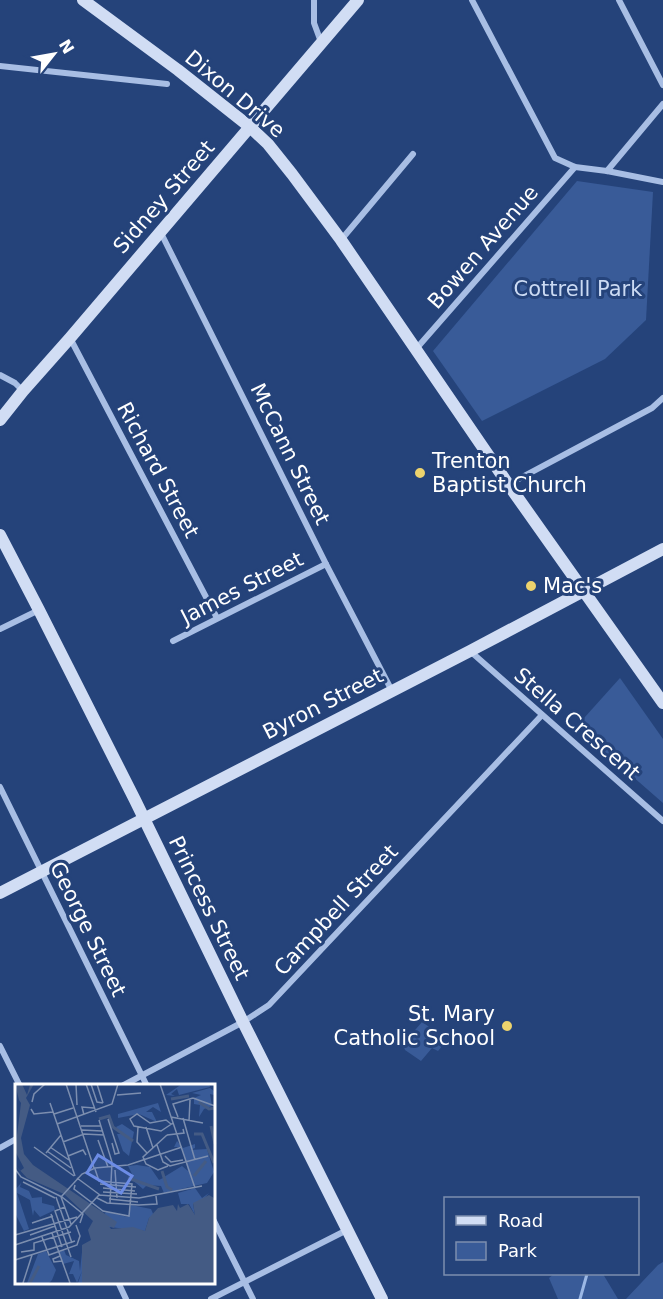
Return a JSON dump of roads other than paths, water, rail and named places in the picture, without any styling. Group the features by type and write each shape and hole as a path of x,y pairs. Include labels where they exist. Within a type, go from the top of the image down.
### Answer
{"street":[{"name":"Dixon Drive","path":"83,0 178,70 268,144 340,240 508,484 663,703"},
{"path":"314,0 314,23 322,43"},
{"name":"Sidney Street","path":"0,420 358,0"},
{"path":"472,0 555,158 575,167 663,182"},
{"path":"619,0 663,85"},
{"path":"0,66 168,84"},
{"path":"607,171 663,104"},
{"path":"340,240 413,154"},
{"name":"Bowen Avenue","path":"416,349 575,167"},
{"name":"McCann Street","path":"160,231 392,691"},
{"name":"Richard Street","path":"70,338 217,618"},
{"path":"0,375 15,383 23,391"},
{"path":"508,484 652,408 663,398"},
{"name":"Princess Street","path":"0,535 144,818 382,1299"},
{"name":"Byron Street","path":"0,893 663,549"},
{"name":"James Street","path":"173,641 326,564"},
{"path":"0,629 39,610"},
{"name":"Stella Crescent","path":"470,651 663,821"},
{"name":"Campbell Street","path":"126,1084 243,1022 268,1005 542,715"},
{"name":"George Street","path":"0,787 146,1084"},
{"path":"0,1046 19,1084"},
{"path":"0,1148 15,1140"},
{"path":"214,1221 253,1299"},
{"path":"211,1299 347,1230"},
{"path":"119,1284 126,1299"}],"waterway":[{"path":"580,1299 587,1275"}],"place":[{"name":"Trenton Baptist Church","path":"420,473"},
{"name":"Mac's","path":"531,586"},
{"name":"St. Mary Catholic School","path":"507,1026"}],"park label":[{"name":"Cottrell Park","path":"578,289"}]}
